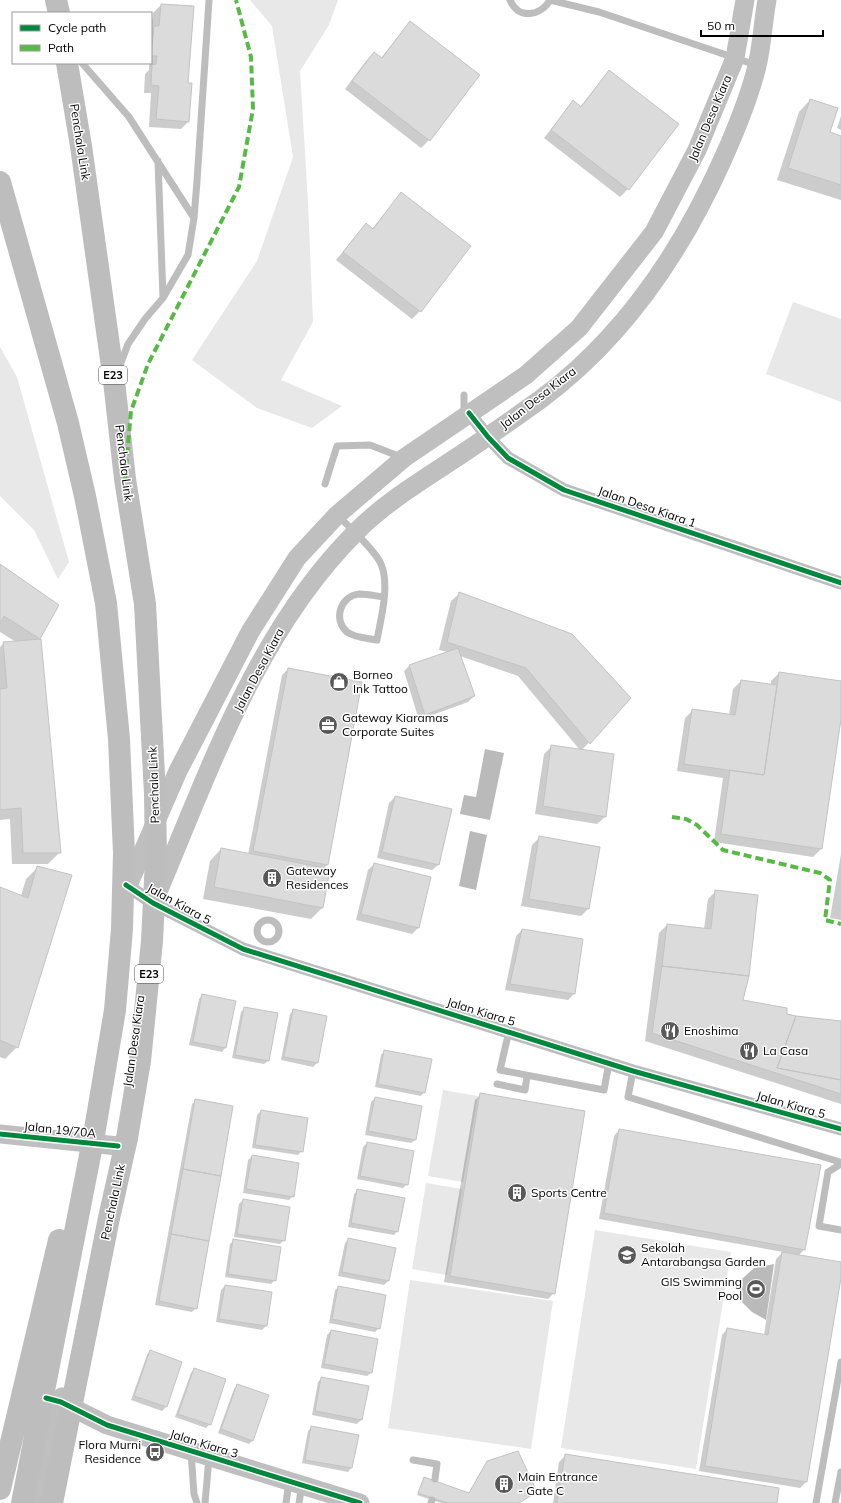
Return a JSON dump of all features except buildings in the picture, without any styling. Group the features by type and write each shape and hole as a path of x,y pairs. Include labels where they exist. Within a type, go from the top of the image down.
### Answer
{"highway":[{"path":"56,0 58,12"},
{"name":"Penchala Link","path":"52,1503 127,1138 140,1061 150,964 156,859 155,802 145,604 125,479 114,381 81,146 67,64"},
{"path":"0,182 68,423 85,496 106,603 121,778 124,860 122,929 115,1010 94,1136 22,1503"},
{"path":"0,1489 75,1171 99,1033 114,903 121,778"}],"main road":[{"name":"Jalan Desa Kiara","path":"109,1145 116,948 126,885 178,771 250,632 297,558 337,515 404,458 526,375 579,328 654,232 697,150 735,58 745,0"},
{"name":"Jalan Desa Kiara","path":"38,1503 50,1419 109,1145 153,902 218,751 248,686 277,633 317,576 355,532 409,489 544,396 598,350 662,272 703,204 739,124 757,66 767,0"},
{"name":"Jalan 19/70A","path":"0,1134 109,1145"},
{"name":"Jalan Kiara 3","path":"54,1400 107,1425 209,1456 297,1489 360,1503"},
{"name":"Jalan Desa Kiara","path":"22,1503 50,1419"},
{"name":"Jalan Kiara 3","path":"50,1419 107,1425"}],"street":[{"name":"Jalan Desa Kiara 1","path":"469,413 508,458 564,490 841,583"},
{"name":"Jalan Kiara 5","path":"126,885 153,902 243,949 359,987 510,1032 632,1071 841,1129"}],"lane":[{"path":"114,381 128,344 145,319 163,298 188,255 194,218 209,0"},
{"path":"510,0 516,8 528,14 541,10 550,0 599,12 757,66"},
{"path":"83,64 129,117 158,159 194,218"},
{"path":"158,159 163,298"},
{"path":"464,395 464,408 469,413"},
{"path":"325,484 337,446 370,445 404,458"},
{"path":"337,515 355,532 381,564 385,588 384,597 377,640 352,635 346,631 339,618 340,611 346,600 359,594 384,597"},
{"path":"261,955 265,942"},
{"path":"510,1032 500,1070 604,1090 609,1063"},
{"path":"632,1071 628,1097 841,1163"},
{"path":"497,1084 525,1090 527,1076"},
{"path":"841,1163 828,1172 819,1226 841,1230"},
{"path":"816,1503 841,1362"},
{"path":"191,1450 194,1494 197,1503"},
{"path":"205,1503 209,1456"},
{"path":"413,1460 437,1464 435,1479"},
{"path":"836,1503 841,1472"},
{"path":"286,1503 297,1489"}],"shaded area":[{"path":"250,0 338,0 329,25 300,71 308,202 313,322 281,380 342,406 312,428 257,408 192,360 257,261 293,157 272,26"},
{"path":"793,302 841,319 841,402 766,374"},
{"path":"0,347 17,377 69,562 58,579 34,530 0,496"},
{"path":"485,749 504,753 490,820 460,814 464,795 476,797"},
{"path":"470,831 487,835 476,890 459,886"},
{"path":"443,1090 478,1096 463,1182 428,1176"},
{"path":"426,1183 462,1189 447,1275 412,1269"},
{"path":"595,1230 731,1252 696,1469 561,1448"},
{"name":"GIS Swimming Pool","path":"774,1264 766,1320 752,1312 740,1300 742,1279 754,1268"},
{"path":"410,1280 553,1301 531,1449 388,1428"}],"marked path":[{"path":"125,479 131,411 148,364 239,187 253,109 251,57 236,0"},
{"path":"672,817 686,819 697,825 723,850 820,873 830,880 825,920 841,924"}],"cycle path":[{"path":"469,413 488,437 508,458 564,490 841,583"},
{"path":"126,885 153,903 243,949 633,1071 841,1129"},
{"path":"0,1134 118,1146"},
{"path":"46,1398 61,1402 107,1425 360,1503"}],"place":[{"name":"Borneo Ink Tattoo","path":"339,682"},
{"name":"Gateway Kiaramas Corporate Suites","path":"328,725"},
{"name":"Gateway Residences","path":"272,878"},
{"name":"Enoshima","path":"670,1031"},
{"name":"La Casa","path":"749,1051"},
{"name":"Sports Centre","path":"517,1193"},
{"name":"Sekolah Antarabangsa Garden","path":"627,1255"},
{"name":"GIS Swimming Pool","path":"756,1289"},
{"name":"Flora Murni Residence","path":"155,1452"},
{"name":"Main Entrance - Gate C","path":"504,1484"}]}
